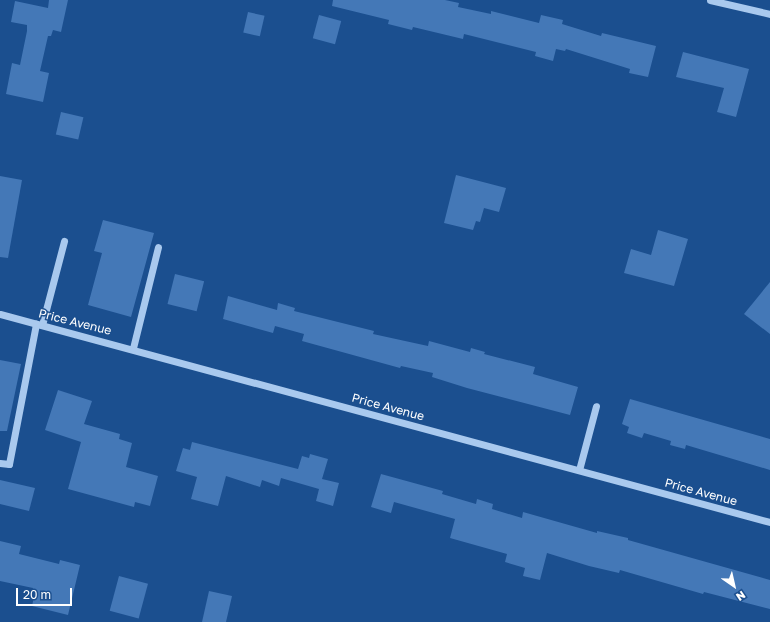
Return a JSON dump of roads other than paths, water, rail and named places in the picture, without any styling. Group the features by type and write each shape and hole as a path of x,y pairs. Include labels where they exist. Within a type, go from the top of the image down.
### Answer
{"street":[{"path":"710,0 770,14"},
{"path":"0,463 9,464 39,324 64,241"},
{"path":"133,348 158,247"},
{"name":"Price Avenue","path":"0,314 133,348 770,522"},
{"path":"579,470 596,406"}]}
